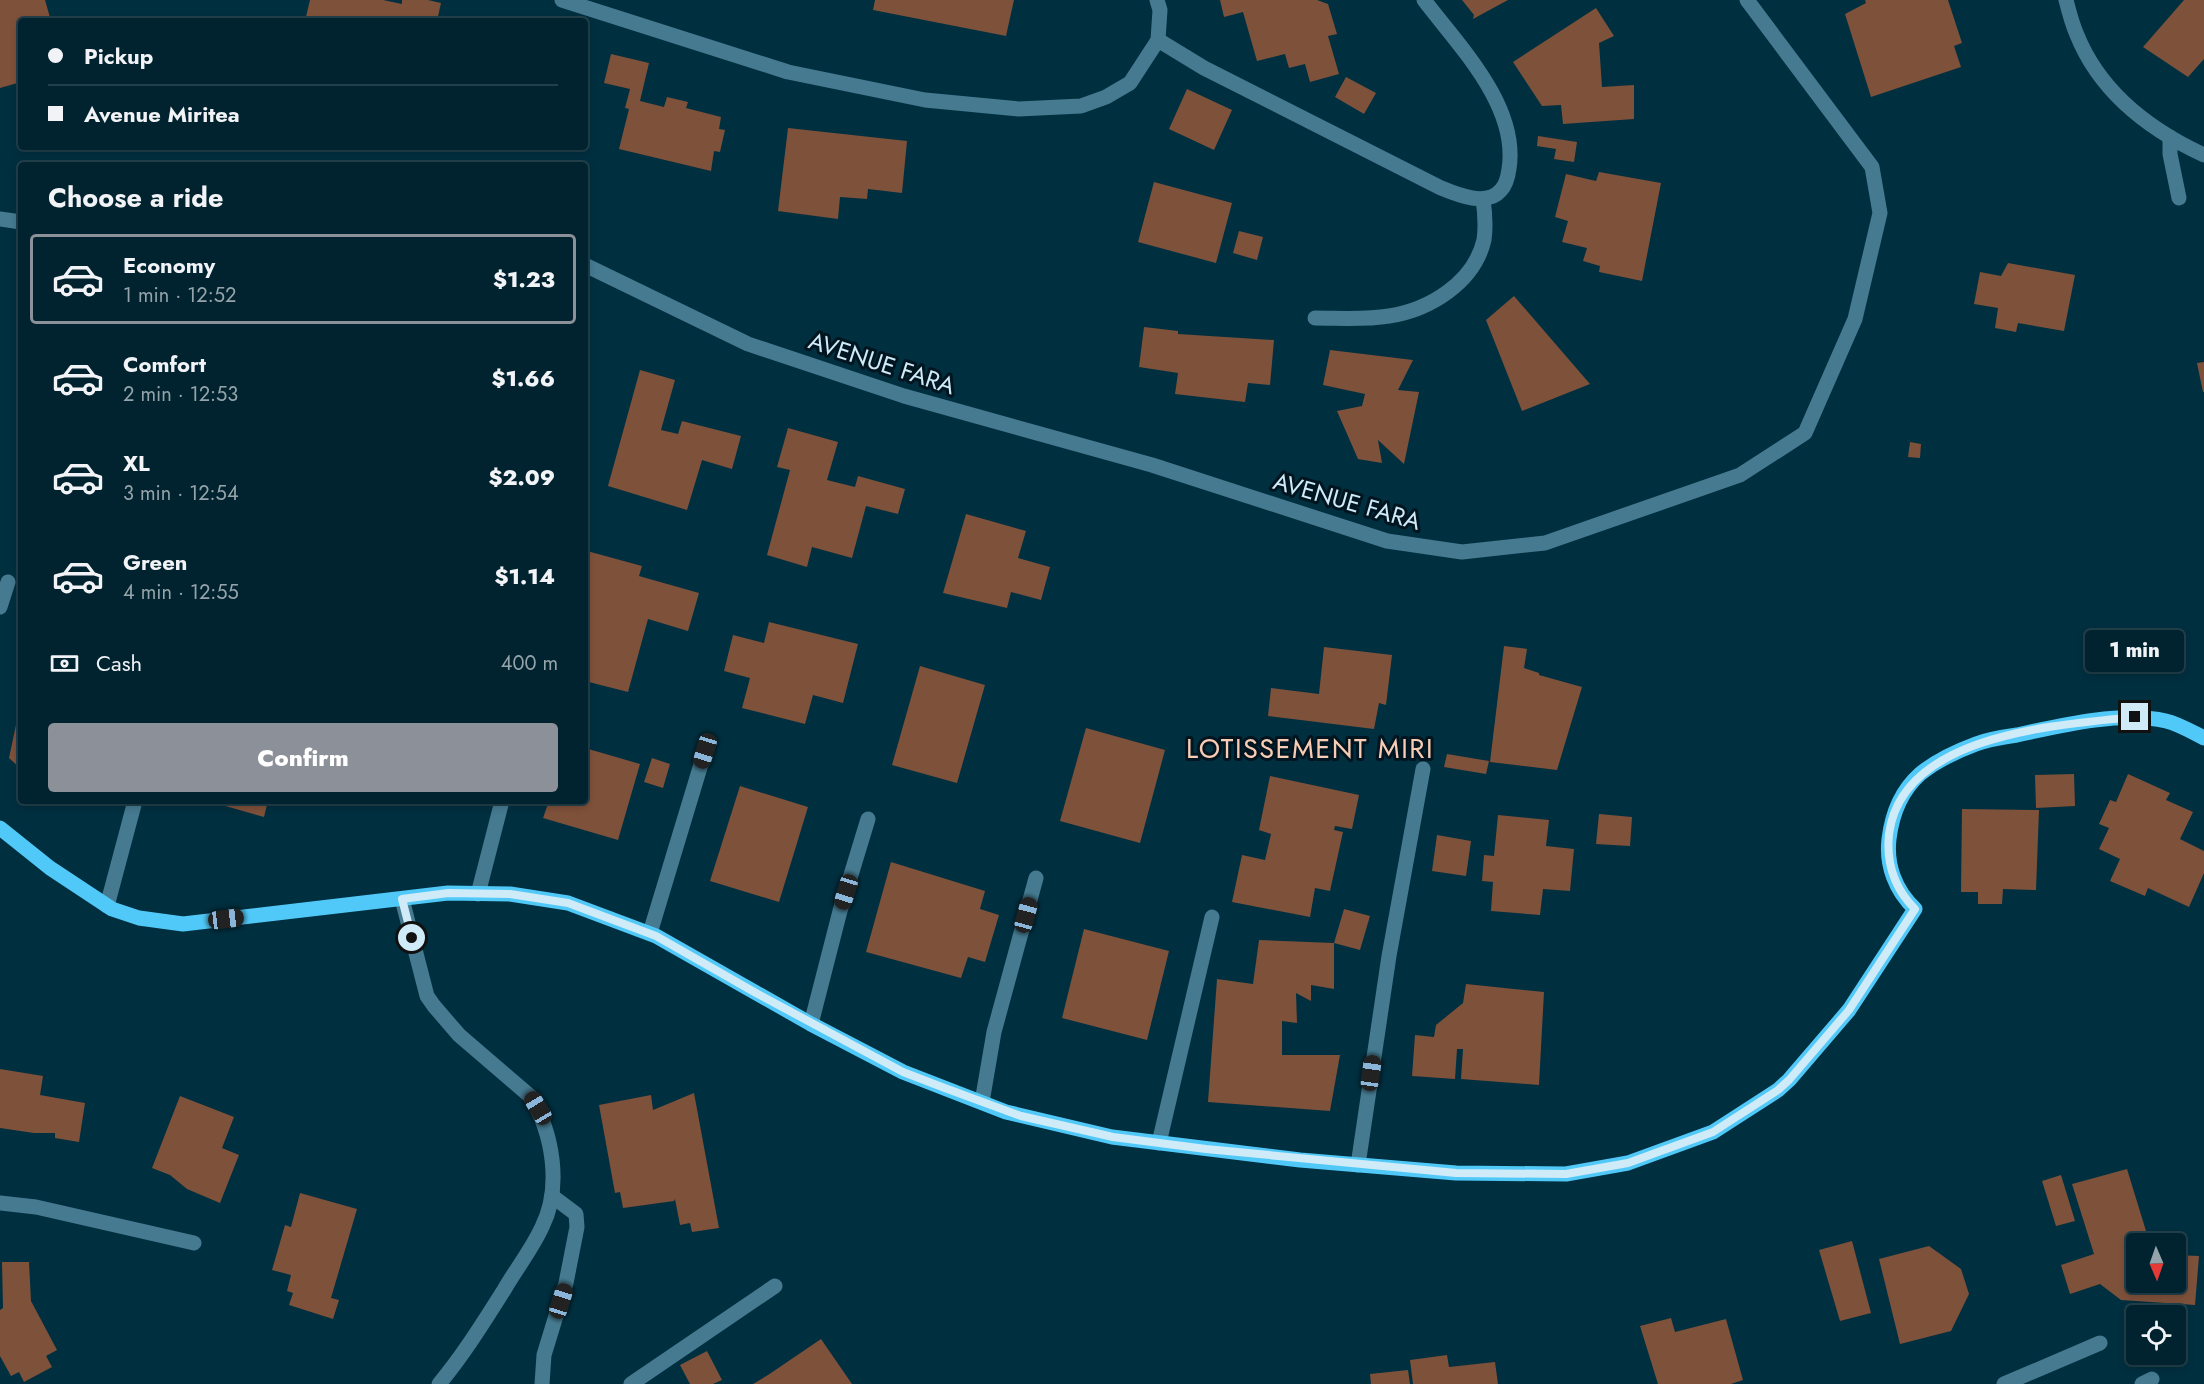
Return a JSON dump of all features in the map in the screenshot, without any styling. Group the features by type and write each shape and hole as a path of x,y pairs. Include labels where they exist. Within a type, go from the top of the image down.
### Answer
{"main road":[{"path":"0,828 50,868 107,906 139,918 183,924 448,893 510,894 568,903 650,933 811,1024 903,1072 1021,1116 1113,1137 1358,1165 1456,1173 1566,1174 1628,1163 1713,1132 1778,1090 1789,1080 1849,1010 1915,909 1907,901 1893,878 1887,851 1891,822 1902,796 1920,775 1940,761 1978,743 1998,738 2135,717 2168,722 2204,738"}],"street":[{"path":"562,0 788,72 925,100 1018,110 1081,106 1106,97 1130,83 1158,40 1160,10 1157,0"},
{"path":"1158,40 1204,68 1371,154 1456,194 1482,199 1494,198 1503,188 1508,175 1510,148 1505,121 1479,71 1424,0"},
{"name":"AVENUE FARA","path":"588,267 759,347 904,396 1152,465 1387,541 1462,552 1545,543 1740,475 1805,432 1855,319 1880,213 1872,167 1747,0"},
{"path":"2066,0 2077,36 2096,70 2118,98 2147,123 2204,155"},
{"path":"2170,137 2170,154 2179,198"},
{"path":"1315,318 1388,316 1416,310 1444,295 1463,279 1484,241 1485,217 1482,199"},
{"path":"0,219 18,222"},
{"path":"0,607 8,582"},
{"path":"650,933 705,751"},
{"path":"1358,1165 1389,956 1423,769"},
{"path":"107,906 134,804"},
{"path":"478,894 501,804"},
{"path":"811,1024 840,911 868,819"},
{"path":"982,1102 994,1032 1036,878"},
{"path":"402,899 427,996 459,1035 530,1096 538,1108 553,1168 552,1196 543,1227 464,1355 439,1384"},
{"path":"1159,1143 1212,917"},
{"path":"542,1384 544,1355 566,1283 578,1227 576,1214 552,1196"},
{"path":"0,1203 36,1207 194,1243"},
{"path":"631,1384 775,1286"},
{"path":"2004,1384 2100,1343"}],"building":[{"path":"0,0 45,0 50,18 18,18 18,83 0,88"},
{"path":"310,0 383,0 402,4 402,0 428,0 441,3 438,18 306,18"},
{"path":"875,0 1014,0 1006,36 873,10"},
{"path":"1220,0 1317,0 1328,4 1337,34 1328,36 1339,74 1310,82 1305,64 1289,68 1285,54 1257,61 1243,12 1224,17"},
{"path":"1462,0 1508,0 1473,19 1474,15"},
{"path":"1865,0 1948,0 1962,43 1954,46 1961,67 1871,97 1845,14 1866,3"},
{"path":"2184,0 2204,0 2204,59 2188,77 2143,47"},
{"path":"1596,8 1614,36 1599,43 1602,87 1634,85 1634,119 1563,124 1561,105 1542,106 1513,62"},
{"path":"611,54 649,63 640,101 664,107 667,97 688,102 686,108 721,117 719,129 725,130 720,152 714,151 711,171 619,149 629,109 625,108 630,89 604,83"},
{"path":"1346,77 1376,93 1364,114 1335,97"},
{"path":"1187,89 1232,110 1214,150 1169,129"},
{"path":"788,128 907,141 902,193 868,189 867,199 840,197 838,219 778,211"},
{"path":"1538,136 1577,142 1574,162 1554,159 1556,149 1537,146"},
{"path":"1599,172 1661,183 1642,281 1599,272 1600,266 1583,261 1587,248 1562,242 1568,221 1555,217 1566,174 1596,181"},
{"path":"1154,182 1232,203 1216,263 1138,242"},
{"path":"1239,231 1263,237 1257,260 1233,253"},
{"path":"2008,263 2075,275 2064,331 2018,323 2016,332 1995,328 1998,308 1974,304 1980,272 2001,276"},
{"path":"1514,296 1590,384 1522,411 1486,320"},
{"path":"1144,327 1178,331 1178,334 1274,340 1270,385 1248,383 1245,402 1175,394 1178,373 1139,367"},
{"path":"1330,350 1413,360 1398,390 1419,392 1404,464 1378,440 1382,463 1358,459 1337,411 1362,406 1365,394 1323,385"},
{"path":"2204,362 2204,392 2203,392 2197,363"},
{"path":"640,370 675,380 661,430 678,434 682,421 741,436 732,469 702,460 687,510 608,486"},
{"path":"788,428 838,442 827,480 855,487 858,476 905,489 898,514 866,506 852,558 812,547 807,567 767,555 790,470 777,467"},
{"path":"1910,442 1921,444 1920,458 1908,457"},
{"path":"966,514 1026,531 1018,558 1050,567 1041,600 1011,592 1007,608 943,593"},
{"path":"588,551 642,566 639,576 699,593 688,631 648,619 628,692 588,682"},
{"path":"769,622 858,644 843,703 813,695 805,724 742,708 750,678 724,671 733,635 764,643"},
{"path":"1504,646 1527,649 1524,668 1539,673 1539,675 1582,687 1557,770 1490,762"},
{"path":"1324,647 1392,655 1386,705 1379,703 1374,729 1268,716 1271,688 1319,694"},
{"path":"920,666 985,685 957,783 892,765"},
{"path":"18,715 18,766 9,758"},
{"path":"1086,728 1165,750 1140,843 1060,821"},
{"path":"588,749 640,764 618,840 543,818 548,804 588,804"},
{"path":"1447,754 1489,761 1486,774 1444,767"},
{"path":"652,758 670,764 663,788 644,782"},
{"path":"2074,774 2075,806 2036,808 2035,775"},
{"path":"2128,774 2170,793 2166,800 2193,812 2180,839 2204,851 2204,873 2189,907 2148,888 2145,896 2110,881 2120,859 2099,849 2109,828 2099,824 2110,800 2116,802"},
{"path":"1270,776 1359,795 1352,829 1335,826 1334,830 1343,832 1330,891 1315,888 1310,917 1232,902 1242,855 1265,860 1271,834 1259,830"},
{"path":"740,786 808,807 779,902 710,881"},
{"path":"218,804 267,804 264,817"},
{"path":"1962,809 2039,810 2036,890 2003,889 2002,904 1978,904 1978,892 1961,892"},
{"path":"1599,814 1632,817 1630,846 1596,844"},
{"path":"1498,815 1549,820 1546,846 1574,849 1570,891 1543,889 1540,915 1491,911 1493,882 1482,881 1484,855 1494,856"},
{"path":"1437,835 1471,841 1466,876 1432,871"},
{"path":"891,862 985,891 980,909 999,915 985,962 968,957 961,978 866,952"},
{"path":"1344,909 1370,916 1360,950 1334,943"},
{"path":"1084,929 1169,951 1147,1040 1062,1018"},
{"path":"1259,940 1334,943 1334,989 1311,985 1311,1001 1296,993 1297,1023 1282,1021 1282,1055 1340,1055 1330,1111 1208,1102 1217,979 1253,984"},
{"path":"1466,984 1544,992 1539,1085 1461,1079 1463,1049 1457,1049 1455,1079 1412,1076 1415,1035 1434,1037 1436,1025 1463,1003"},
{"path":"0,1069 43,1076 40,1095 85,1103 79,1142 55,1138 55,1133 34,1133 0,1128"},
{"path":"694,1093 719,1228 692,1232 690,1223 680,1225 675,1199 674,1201 623,1208 620,1192 615,1193 599,1105 651,1095 653,1110"},
{"path":"180,1096 234,1117 222,1148 239,1155 220,1203 187,1189 170,1175 152,1168"},
{"path":"2127,1169 2147,1233 2126,1233 2126,1293 2186,1293 2186,1255 2199,1256 2195,1305 2121,1300 2100,1284 2070,1294 2061,1265 2094,1254 2072,1184"},
{"path":"2061,1175 2075,1221 2056,1226 2042,1181"},
{"path":"300,1193 357,1209 331,1298 339,1300 333,1319 289,1305 293,1293 287,1291 291,1275 272,1270 285,1225 291,1227"},
{"path":"1852,1241 1871,1313 1840,1321 1819,1250"},
{"path":"1929,1246 1961,1269 1969,1294 1951,1331 1900,1344 1879,1259"},
{"path":"2,1262 29,1262 31,1301 57,1350 46,1356 52,1367 24,1382 19,1372 11,1376 0,1356 0,1310 3,1308"},
{"path":"1671,1318 1675,1332 1726,1319 1743,1380 1731,1384 1658,1384 1640,1326"},
{"path":"821,1339 852,1384 753,1384 768,1375"},
{"path":"707,1351 722,1380 713,1384 690,1384 680,1365"},
{"path":"1447,1355 1449,1367 1495,1362 1498,1384 1413,1384 1410,1360"},
{"path":"1408,1370 1410,1384 1371,1384 1370,1374"}],"district":[{"name":"LOTISSEMENT MIRI","path":"1310,748"}],"route":[{"path":"412,938 402,899 448,893 510,894 568,903 656,936 811,1024 903,1072 1006,1112 1113,1137 1300,1160 1456,1173 1566,1174 1628,1163 1713,1132 1778,1090 1789,1080 1849,1010 1915,909 1907,901 1893,878 1887,851 1891,822 1896,809 1902,796 1920,775 1940,761 1978,743 2039,730 2135,717"}]}
